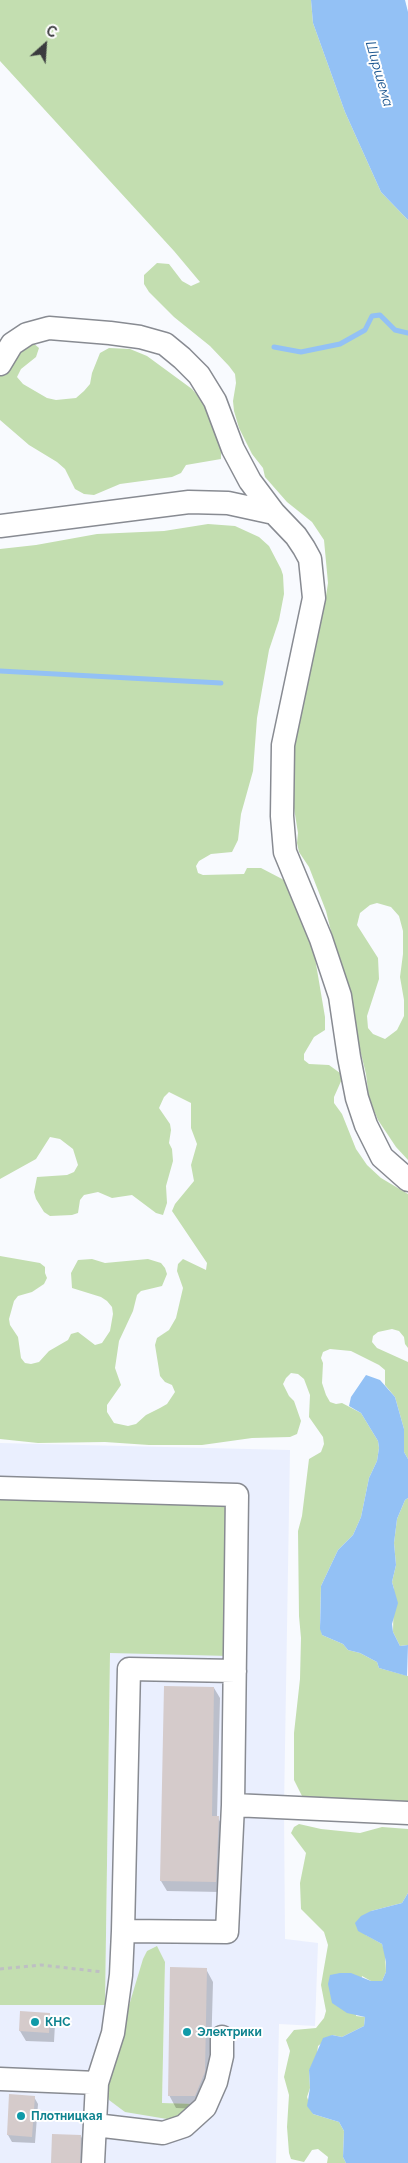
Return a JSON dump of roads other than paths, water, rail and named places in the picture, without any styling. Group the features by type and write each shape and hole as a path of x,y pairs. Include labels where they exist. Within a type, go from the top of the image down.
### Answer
{"lane":[{"path":"0,364 12,344 27,334 49,328 140,337 164,344 182,358 199,376 215,400 233,449 250,481 274,513 296,536 310,559 314,598 283,745 282,816 285,852 321,939 340,996 348,1057 357,1098 366,1125 382,1157 408,1180"},
{"path":"0,526 189,502 228,503 274,513"},
{"path":"0,1488 237,1494 233,1805 228,1932 123,1931"},
{"path":"93,2163 97,2083 113,2034 121,1974 129,1668 234,1671"},
{"path":"233,1805 408,1813"},
{"path":"95,2125 163,2133 184,2126 205,2107 213,2091 222,2056 222,2037"},
{"path":"0,2079 97,2083"}],"water":[{"name":"Ширшема","path":"311,0 405,0 408,12 408,220 381,192 345,112 313,23"},
{"path":"366,1375 380,1380 395,1397 404,1429 404,1452 408,1459 408,1498 405,1500 397,1519 394,1543 396,1565 392,1582 398,1603 392,1624 393,1632 400,1646 408,1645 407,1676 379,1668 377,1662 360,1653 348,1650 343,1644 322,1635 320,1629 321,1586 338,1550 353,1535 361,1517 369,1478 377,1461 378,1441 361,1413 349,1406 351,1397"},
{"path":"408,1893 408,2163 346,2163 343,2157 344,2131 339,2122 313,2114 307,2106 310,2088 309,2070 323,2038 332,2035 342,2037 364,2026 365,2017 347,2013 332,2003 328,1984 330,1975 351,1973 371,1981 382,1981 386,1972 386,1962 382,1944 358,1931 355,1923 361,1916 371,1911 402,1903"}],"waterway":[{"path":"274,347 301,352 340,344 365,330 372,316 380,315 395,330 408,333"},
{"path":"0,671 221,683"}],"place":[{"name":"КНС","path":"35,2022"},
{"name":"Электрики","path":"187,2032"},
{"name":"Плотницкая","path":"21,2116"}]}
